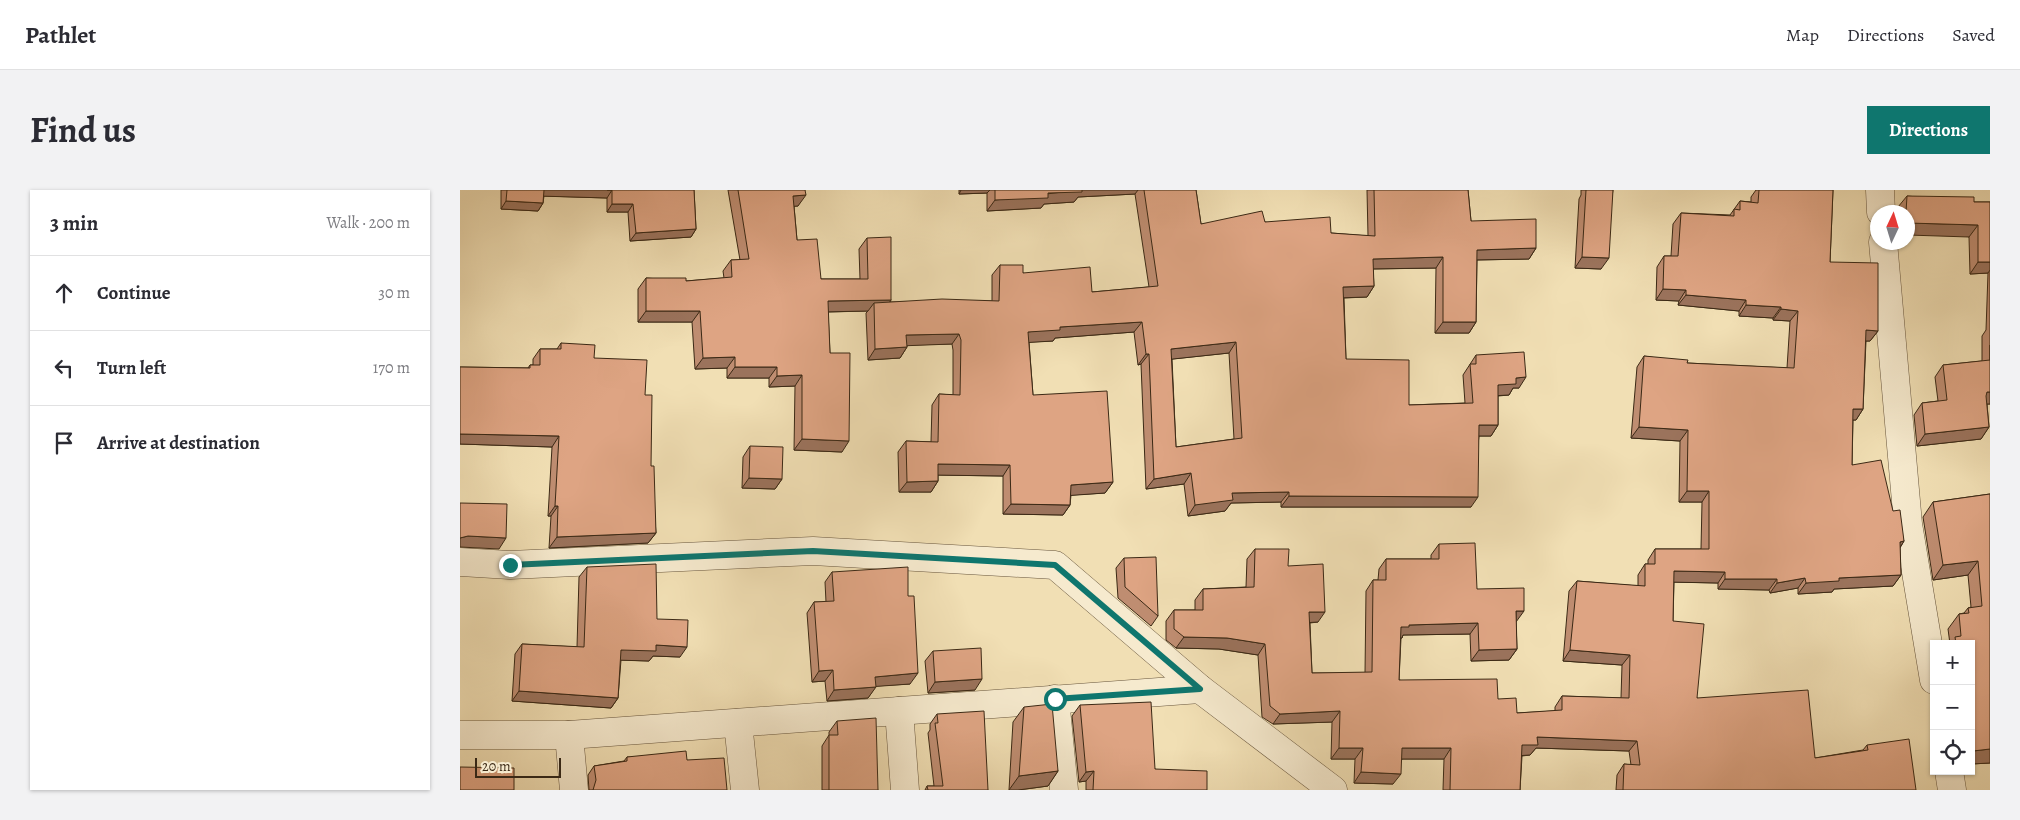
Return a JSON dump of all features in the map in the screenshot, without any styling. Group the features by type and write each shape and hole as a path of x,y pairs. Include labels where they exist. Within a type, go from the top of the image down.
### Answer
{"street":[{"path":"1880,190 1881,205"},
{"path":"1884,250 1908,524 1930,656"},
{"path":"460,562 510,565 813,551 1055,565 1200,689 1333,790"},
{"path":"460,735 569,735 1200,689"},
{"path":"1055,699 1064,790"},
{"path":"899,711 905,790"},
{"path":"738,723 745,790"},
{"path":"569,735 574,790"},
{"path":"1950,775 1952,790"}],"building":[{"path":"507,190 544,190 543,203 506,201"},
{"path":"612,190 694,190 696,229 636,233 633,204 612,204"},
{"path":"738,190 805,190 806,195 793,196 797,240 817,239 821,279 868,279 867,238 891,237 891,300 828,301 830,353 850,353 849,441 802,439 802,375 777,376 777,367 735,367 735,357 703,358 700,311 646,311 646,278 686,278 686,281 732,277 731,260 749,259"},
{"path":"995,190 1082,190 1082,192 1048,193 1048,198 995,200"},
{"path":"1144,190 1196,190 1201,224 1262,211 1265,222 1330,217 1331,233 1375,236 1374,190 1468,190 1471,221 1536,219 1536,248 1477,250 1476,322 1443,322 1443,257 1373,259 1374,286 1343,287 1346,359 1409,360 1409,405 1473,403 1470,364 1476,364 1476,355 1524,352 1526,377 1516,378 1516,384 1498,385 1498,425 1479,425 1478,497 1289,496 1289,492 1232,493 1233,500 1195,505 1191,473 1154,479 1149,354 1146,354 1142,322 1060,327 1060,330 1028,332 1033,395 1107,391 1113,482 1071,485 1070,505 1011,504 1010,465 938,464 938,481 907,482 906,441 938,442 939,394 960,395 961,340 959,334 906,335 907,347 875,349 874,303 942,299 999,301 1000,265 1023,265 1023,273 1090,267 1092,292 1158,286","holes":["1236,342 1242,438 1176,447 1171,349"]},
{"path":"1586,190 1613,190 1609,258 1582,257"},
{"path":"1759,190 1833,190 1830,262 1878,263 1878,331 1866,330 1863,409 1853,409 1852,465 1881,460 1893,511 1900,510 1904,541 1900,542 1901,575 1839,578 1839,581 1806,583 1805,578 1777,583 1777,579 1725,579 1725,572 1674,571 1673,621 1704,624 1697,698 1808,690 1815,758 1868,750 1867,745 1909,739 1916,790 1623,790 1624,764 1640,765 1637,741 1537,737 1538,745 1522,745 1520,790 1450,790 1451,748 1402,748 1401,774 1361,772 1363,748 1339,748 1340,711 1280,714 1270,706 1265,644 1227,638 1184,637 1174,629 1174,610 1203,610 1203,589 1254,587 1255,549 1289,549 1288,566 1323,564 1325,612 1309,612 1312,673 1372,672 1373,580 1386,580 1386,559 1439,559 1439,544 1475,543 1477,589 1524,588 1524,611 1516,611 1517,649 1479,650 1478,623 1409,625 1409,627 1401,627 1399,680 1497,679 1498,699 1516,698 1517,713 1562,710 1562,696 1629,698 1630,655 1570,650 1577,581 1645,586 1645,564 1655,564 1655,549 1709,549 1709,491 1687,491 1688,430 1639,427 1644,356 1688,360 1687,363 1794,368 1798,311 1781,309 1781,307 1746,305 1746,300 1686,295 1686,290 1663,289 1664,256 1678,256 1681,213 1734,216 1734,209 1740,210 1740,201 1758,203"},
{"path":"1907,196 1974,197 1974,202 1990,202 1990,262 1978,262 1978,225 1915,223 1915,205 1906,205"},
{"path":"561,343 595,345 594,358 647,360 645,395 652,395 651,466 654,466 656,533 557,537 558,506 555,506 559,436 460,434 460,367 530,368 530,365 540,365 540,349 561,349"},
{"path":"1990,360 1990,392 1987,392 1986,396 1989,427 1925,434 1922,403 1947,400 1943,365"},
{"path":"750,446 783,447 782,479 749,478"},
{"path":"1990,494 1990,749 1975,751 1975,640 1955,640 1955,637 1961,636 1959,614 1969,613 1968,608 1982,606 1978,561 1943,565 1933,502"},
{"path":"460,503 507,504 506,538 468,536 460,538"},
{"path":"1156,557 1158,616 1125,587 1124,558"},
{"path":"656,564 657,619 688,620 687,647 656,645 656,651 621,650 618,698 519,691 522,644 584,647 587,567"},
{"path":"908,567 908,596 914,596 918,673 875,677 876,687 834,690 833,670 819,671 814,602 834,601 832,572"},
{"path":"981,648 982,679 935,682 933,651"},
{"path":"1151,702 1155,769 1207,771 1207,790 1093,790 1094,771 1086,772 1080,705"},
{"path":"1052,704 1058,771 1019,776 1024,707"},
{"path":"984,711 988,790 928,790 927,786 943,786 935,723 938,723 937,714"},
{"path":"876,718 878,790 829,790 829,735 838,735 837,721"},
{"path":"686,751 687,760 724,758 727,790 593,790 596,780 594,766 627,761 627,757"},
{"path":"460,767 514,768 514,790 460,790"}],"route":[{"path":"510,565 813,551 1055,565 1200,689 1055,699"}]}
